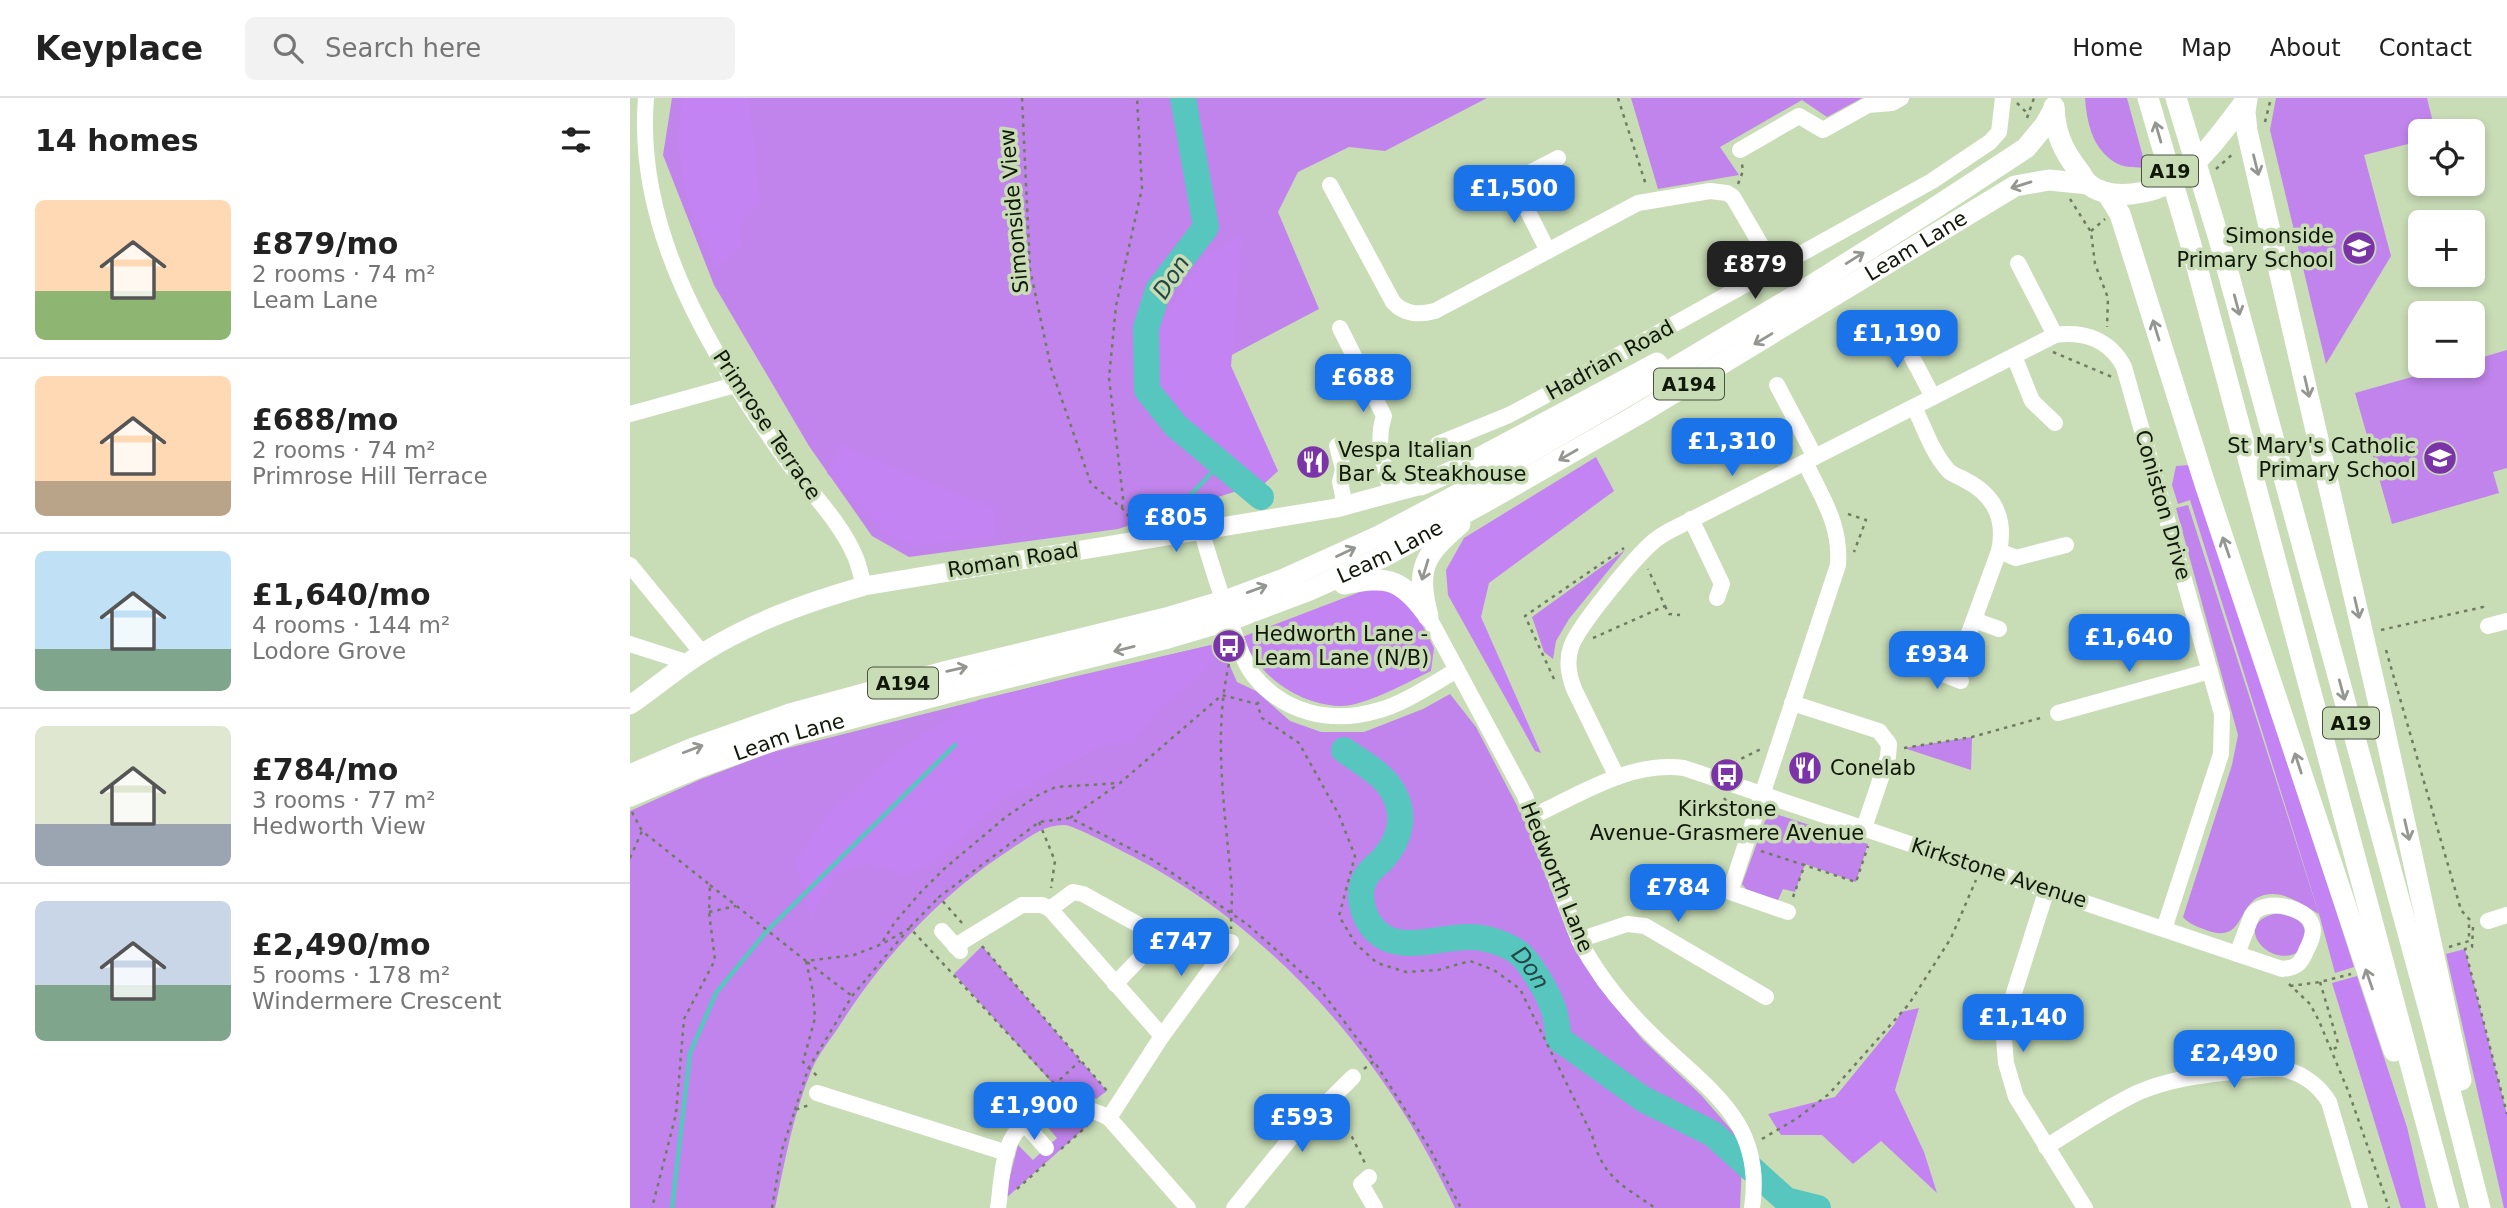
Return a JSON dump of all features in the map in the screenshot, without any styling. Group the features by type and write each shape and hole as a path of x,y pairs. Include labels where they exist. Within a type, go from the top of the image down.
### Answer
{"highway":[{"name":"A19","path":"2148,98 2191,245 2449,1206"},
{"name":"A19","path":"2176,98 2219,239 2482,1208"},
{"name":"A194","path":"2054,104 2057,132 2062,147 2098,188 2129,194 2153,189 2173,180 2193,165 2248,98"},
{"path":"2248,98 2245,112 2247,131 2442,988 2470,1127 2482,1208"},
{"name":"Leam Lane","path":"630,796 699,767 792,734 1187,622 1286,590 1453,497 1798,294 2026,148 2045,125 2054,104"},
{"name":"Leam Lane","path":"1286,590 1310,590 1383,557 1485,502 1637,415 2015,186 2049,180 2098,188"},
{"path":"2098,188 2120,214 2209,497 2367,973 2449,1206"},
{"path":"1421,485 1464,466 1640,371 1798,294"},
{"name":"A194","path":"1428,616 1421,585 1426,561 1442,539 1485,502"},
{"name":"A194","path":"1310,590 1366,579 1388,581 1407,590 1428,616"},
{"name":"Leam Lane","path":"630,775 691,749 789,714 948,671 1187,622"}],"main road":[{"name":"Roman Road","path":"630,705 695,658 737,633 811,602 864,586 1345,505 1421,485"}],"street":[{"name":"Primrose Terrace","path":"646,98 646,155 657,222 689,299 735,385 800,479 844,535 855,557 864,586"},
{"path":"1740,150 1799,116 1823,130 1868,105 1892,103 1901,98"},
{"name":"Hadrian Road","path":"1438,444 1509,415 1932,181 1990,142 1999,132 2009,99"},
{"path":"1480,199 1558,158"},
{"path":"1513,182 1548,251"},
{"path":"1330,185 1393,302 1407,312 1425,314 1435,311 1627,209 1651,200 1710,191 1727,193 1733,197 1774,269"},
{"path":"2018,263 2055,335"},
{"path":"1895,325 1933,397"},
{"path":"1340,328 1384,416 1379,431 1379,446 1392,494"},
{"path":"1617,777 1569,676 1570,648 1584,624 1654,541 1691,519 2055,335 2068,333 2100,341"},
{"name":"Coniston Drive","path":"2100,341 2118,356 2129,384 2222,715 2221,754 2164,929"},
{"path":"2014,356 2032,401 2055,423"},
{"path":"630,414 735,385"},
{"path":"1777,385 1834,522 1839,551 1838,565 1730,891 1788,912"},
{"path":"1914,407 1939,459 1949,473 1987,494 1998,513 2003,534 1957,679 1926,667"},
{"path":"1337,446 1343,469 1340,482 1345,505"},
{"path":"1691,519 1722,584 1717,598"},
{"path":"1201,529 1243,655 1252,674 1268,691 1309,713 1343,718 1378,711 1457,670"},
{"path":"1999,551 2016,558 2066,545"},
{"path":"630,565 695,658"},
{"name":"Hedworth Lane","path":"1428,616 1533,816 1579,940 1599,974 1653,1035 1712,1089 1731,1110 1742,1128 1752,1169 1753,1202"},
{"path":"1974,620 1999,629"},
{"path":"2488,626 2507,621"},
{"path":"630,644 695,658"},
{"path":"2058,713 2210,671"},
{"path":"1792,703 1885,736 1890,750 1868,830"},
{"name":"Kirkstone Avenue","path":"1533,816 1617,777 1656,766 1685,768 2282,969"},
{"path":"2047,889 2007,1015 2004,1039 2012,1087 2085,1208"},
{"path":"942,930 957,948 972,934 1022,905 1042,907 1073,892 1083,894 1139,925 1146,942 1145,953 1115,984"},
{"path":"2237,954 2255,910 2277,904 2309,918 2313,934 2302,961 2297,966 2282,969"},
{"path":"1042,907 1162,1035"},
{"path":"2477,920 2507,915"},
{"path":"1579,940 1617,926 1646,926 1766,997"},
{"path":"1109,1118 1162,1035 1230,941"},
{"path":"2046,1147 2115,1104 2161,1084 2192,1076 2287,1070 2313,1083 2323,1091 2329,1102 2360,1208"},
{"path":"1234,1208 1290,1139 1353,1077"},
{"path":"817,1092 1007,1153"},
{"path":"998,1208 1008,1146 1024,1123 1048,1110 1075,1106 1109,1118 1188,1208"},
{"path":"1024,1123 1046,1148"},
{"path":"1369,1177 1361,1184 1374,1208"}],"path":[{"name":"Simonside View","path":"1022,98 1030,269 1051,368 1091,484 1122,508 1109,378 1116,306 1142,188 1137,98"},
{"path":"1618,98 1651,200"},
{"path":"2026,120 2034,98"},
{"path":"2009,99 2028,115"},
{"path":"1733,197 1743,171 1740,150"},
{"path":"2070,199 2091,232 2095,264 2108,298 2100,341"},
{"path":"2091,232 2102,220"},
{"path":"2037,345 2129,384"},
{"path":"1574,689 1556,683 1525,616 1632,542 1654,541"},
{"path":"1642,553 1669,614 1680,615"},
{"path":"1570,648 1665,606"},
{"path":"2381,630 2483,607 2488,626"},
{"path":"2384,643 2461,909 2477,920 2472,947 2465,949 2507,1114"},
{"path":"1230,660 1222,695 1222,777 1232,894 1230,941"},
{"path":"1257,704 1268,691"},
{"path":"1222,695 1257,704"},
{"path":"772,1208 782,1150 808,1069 852,996 886,952 939,897 1039,822 1069,818 1120,783 1222,695"},
{"path":"1257,704 1262,718 1299,743 1339,815 1355,856 1339,916 1355,943 1377,963 1406,972 1438,970 1470,961 1493,970 1520,989 1591,1135 1597,1156 1611,1176 1655,1208"},
{"path":"1890,750 1972,737 2058,713"},
{"path":"1707,776 1780,740"},
{"path":"882,944 895,922 921,892 1007,816 1040,794 1056,787 1120,783"},
{"path":"1724,798 1747,839 1856,882 1868,830"},
{"path":"1069,818 1153,859 1231,912 1319,988 1374,1061 1429,1147 1461,1208"},
{"path":"1039,822 1055,861 1054,878 1042,907"},
{"path":"630,858 642,831 852,996"},
{"path":"1788,912 1805,864"},
{"path":"1747,1143 1766,1138 1829,1094 1888,1029 1909,1004 1951,937 1980,867"},
{"path":"652,1208 676,1114 684,1019 715,960 709,912 709,885"},
{"path":"939,897 1118,1104"},
{"path":"709,912 736,905"},
{"path":"806,961 854,955 882,944 909,928"},
{"path":"909,928 1075,1106"},
{"path":"795,1110 817,1092 803,1062 815,1018 806,961"},
{"path":"2282,969 2290,986 2309,1004 2332,1050 2389,1208"},
{"path":"2290,986 2320,982 2338,1043 2332,1050"},
{"path":"1024,1123 1035,1102 1081,1060"},
{"path":"1353,1077 1374,1061"},
{"path":"1322,1106 1352,1137 1363,1155 1369,1177"}],"shaded area":[{"path":"672,98 1487,98 1385,151 1349,147 1298,172 1278,212 1319,309 1224,359 1259,484 1118,529 909,557 872,536 809,446 714,285 663,155"},
{"path":"683,98 749,98 760,202 740,226 742,246 716,268 688,202 677,138"},
{"path":"1631,98 1862,98 1827,117 1802,100 1720,147 1739,175 1658,189"},
{"path":"2085,98 2127,98 2146,168 2121,165 2103,152 2090,127"},
{"path":"2276,98 2427,98 2432,119 2408,119 2408,144 2364,155 2391,256 2326,364 2270,130"},
{"path":"1242,235 1231,366 1278,471 1252,495 1203,433 1158,394 1138,356 1206,255"},
{"name":"St Mary's Catholic Primary School","path":"2507,350 2507,468 2493,472 2499,493 2392,524 2355,393 2408,378 2485,378 2485,356"},
{"path":"841,445 995,509 993,537 914,546 885,533 827,473"},
{"path":"1596,457 1614,491 1489,583 1481,617 1541,753 1535,751 1448,595 1446,570 1464,538"},
{"path":"2189,465 2354,967 2335,973 2190,500 2178,504 2172,485 2176,466"},
{"path":"2188,505 2319,914 2293,899 2271,894 2255,899 2240,921 2228,932 2206,930 2183,917 2232,765 2238,735 2176,508"},
{"path":"1625,550 1569,619 1556,641 1553,659 1544,652 1532,617"},
{"path":"1373,587 1390,590 1413,607 1434,648 1431,671 1373,698 1339,706 1308,700 1269,675 1258,664 1242,637"},
{"path":"1220,643 1237,682 1256,691 1290,721 1321,732 1364,732 1423,709 1450,694 1476,727 1526,823 1567,932 1598,986 1643,1040 1701,1095 1735,1134 1742,1164 1740,1208 1455,1208 1428,1154 1396,1101 1361,1052 1322,1005 1280,962 1234,922 1185,887 1132,856 1064,825 1049,827 1030,837 960,886 894,952 855,1002 817,1059 805,1086 775,1208 630,1208 630,811 699,780 772,752"},
{"path":"1220,643 1222,651 1205,671 1155,714 1130,744 1103,745 1003,799 935,862 904,877 891,869 866,863 835,875 811,917 796,860 828,814 897,751 978,700"},
{"path":"1972,737 1971,770 1904,748"},
{"path":"1773,813 1868,844 1856,882 1805,864 1795,892 1783,889 1778,900 1749,893 1742,884 1765,821"},
{"path":"2278,913 2297,920 2305,929 2304,944 2294,954 2273,954 2258,941 2255,933 2257,925 2264,918"},
{"path":"982,946 1107,1091 1096,1099 1088,1091 1065,1091 1053,1084 954,974"},
{"path":"2465,949 2507,1114 2507,1208 2504,1208 2446,954"},
{"path":"2357,976 2407,1127 2426,1208 2401,1208 2332,983"},
{"path":"1919,1008 1895,1090 1924,1152 1937,1193 1881,1141 1853,1164 1822,1135 1781,1135 1768,1114 1835,1097 1894,1025 1901,1012"},
{"path":"1071,1116 1095,1119 1004,1200 1018,1145 1033,1160 1057,1138 1043,1122"}],"waterway":[{"name":"Don","path":"1183,98 1206,227 1158,290 1146,328 1147,390 1176,426 1261,497"},
{"path":"1179,507 1221,463"},
{"path":"672,1208 690,1053 716,993 766,932 955,745"},
{"name":"Don","path":"1344,750 1386,782 1399,806 1400,824 1394,842 1383,859 1368,874 1362,888 1364,912 1377,932 1398,942 1409,943 1476,937 1515,950 1539,979 1547,995 1555,1015 1559,1039 1643,1099 1713,1134 1786,1200 1818,1208"}],"place":[{"name":"Simonside Primary School","path":"2359,248"},
{"name":"St Mary's Catholic Primary School","path":"2440,458"},
{"name":"Vespa Italian Bar & Steakhouse","path":"1313,462"},
{"name":"Hedworth Lane - Leam Lane (N/B)","path":"1229,646"},
{"name":"Conelab","path":"1805,768"},
{"name":"Kirkstone Avenue-Grasmere Avenue","path":"1727,775"}]}
